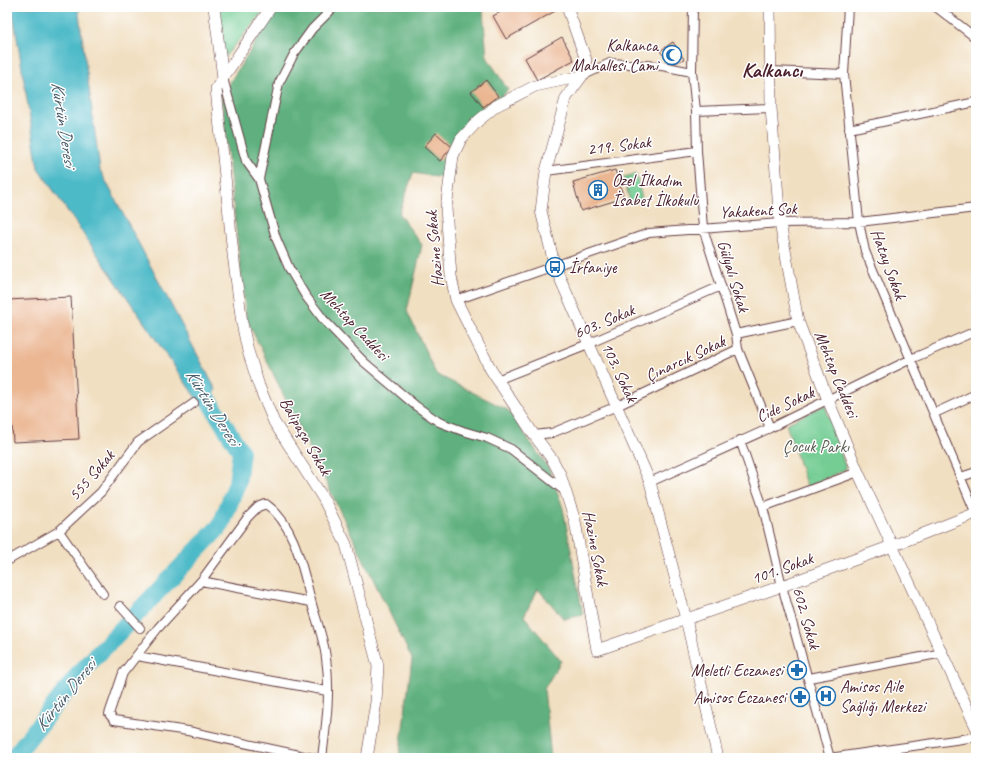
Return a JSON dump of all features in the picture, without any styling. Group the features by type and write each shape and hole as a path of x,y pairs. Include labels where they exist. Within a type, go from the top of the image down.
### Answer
{"street":[{"name":"Balipaşa Sokak","path":"214,7 223,78 246,161 259,179"},
{"path":"223,78 271,7"},
{"name":"Mehtap Caddesi","path":"334,7 312,29 294,54 279,83 259,179 276,238 289,268 304,294 323,320 364,362 416,406 439,422 487,438 511,449 566,492"},
{"name":"103. Sokak","path":"567,7 586,60 582,76 566,98 546,171 541,211 555,267 650,482 686,619 718,758"},
{"name":"Gülyalı Sokak","path":"693,7 692,72 696,111 697,151 703,228 736,334 738,349 770,428"},
{"name":"Mehtap Caddesi","path":"770,7 771,108 780,223 798,321 828,400 858,472 976,727"},
{"name":"Hatay Sokak","path":"848,7 844,74 859,222 865,251 935,413 976,514"},
{"path":"936,7 976,38"},
{"name":"Hazine Sokak","path":"597,650 575,521 560,474 552,459 497,380 456,300 451,276 446,208 453,156 461,139 478,121 496,106 535,86 582,76 610,63 662,66 692,72"},
{"path":"770,71 844,74"},
{"name":"Balipaşa Sokak","path":"223,78 216,89 233,254 242,324 248,351 259,386 274,422 323,498 346,544 378,666 376,702 367,758"},
{"path":"849,129 976,102"},
{"path":"696,111 771,108"},
{"name":"219. Sokak","path":"546,171 697,151"},
{"name":"Yakakent Sok","path":"456,300 555,267 649,233 780,223 859,222 976,208"},
{"name":"603. Sokak","path":"497,380 588,344 721,286"},
{"path":"736,334 798,321"},
{"name":"Cide Sokak","path":"650,482 740,440 770,428 911,359 976,331"},
{"name":"Çınarcık Sokak","path":"534,435 552,433 617,406 738,349"},
{"path":"935,413 976,394"},
{"name":"555 Sokak","path":"7,561 59,531 101,492 138,442 194,403"},
{"name":"602. Sokak","path":"740,440 763,507 782,586 809,678 830,758"},
{"path":"763,507 858,472"},
{"path":"961,478 976,472"},
{"path":"313,758 188,731 114,720 109,714 123,673 158,628 201,580 248,517 258,507 266,504 272,508 286,527 299,555 326,657 328,691 322,758"},
{"name":"101. Sokak","path":"597,650 782,586 976,514"},
{"path":"59,531 103,594"},
{"path":"201,580 312,602"},
{"path":"120,606 140,628"},
{"path":"809,678 943,653"},
{"path":"137,656 328,691"},
{"path":"830,758 976,737"}],"green space":[{"path":"216,7 260,7 262,13 223,59"},
{"path":"276,7 487,7 483,11 487,57 508,90 453,143 442,178 413,173 399,214 422,245 407,311 436,374 508,410 549,469 563,508 583,615 564,619 538,589 524,616 561,661 544,689 551,758 399,758 412,659 246,318 221,96 277,9"},
{"path":"636,174 642,199 630,202 624,177"},
{"name":"Çocuk Parkı","path":"825,405 846,469 807,487 786,424"}],"water":[{"path":"12,7 78,7 100,170 216,390 198,401 38,168"}],"building":[{"path":"510,7 552,7 555,11 506,39 493,16"},
{"path":"562,37 574,60 537,80 525,58"},
{"name":"Kalkanca Mahallesi Cami","path":"673,42 684,59 671,65 660,51"},
{"path":"486,80 498,96 483,107 471,92"},
{"path":"436,133 452,147 440,161 424,147"},
{"name":"Özel İlkadım İsabet İlkokulu","path":"615,170 624,198 581,211 573,182"},
{"path":"71,297 79,439 13,442 12,425 7,425 7,300"}],"waterway":[{"name":"Kürtün Deresi","path":"13,758 79,674 221,525 237,483 241,452 193,375"}],"place":[{"name":"Kalkanca Mahallesi Cami","path":"672,55"},
{"name":"Özel İlkadım İsabet İlkokulu","path":"598,190"},
{"name":"İrfaniye","path":"555,267"},
{"name":"Meletli Eczanesi","path":"797,670"},
{"name":"Amisos Aile Sağlığı Merkezi","path":"826,696"},
{"name":"Amisos Eczanesi","path":"800,697"}],"district":[{"name":"Kalkancı","path":"772,70"}]}
